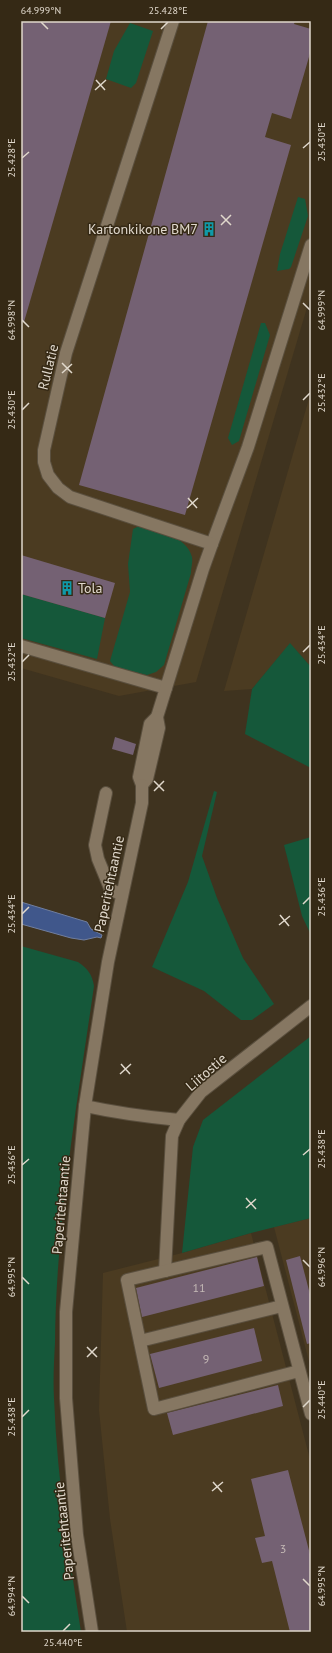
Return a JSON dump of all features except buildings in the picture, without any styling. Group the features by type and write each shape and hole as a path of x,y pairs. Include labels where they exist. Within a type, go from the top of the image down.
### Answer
{"street":[{"name":"Rullatie","path":"173,21 66,353 44,456 50,479 58,488 70,497 212,544"},
{"path":"21,646 166,688 203,569 248,447 311,245"},
{"name":"Paperitehtaantie","path":"92,1632 77,1535 66,1398 66,1312 85,1106 107,970 142,803 142,785 139,777 150,724 157,717 166,688"},
{"path":"106,792 95,845 98,859 110,888 113,891 122,894"},
{"name":"Liitostie","path":"165,1271 172,1136 179,1120 201,1092 311,1006"},
{"path":"85,1106 148,1118 179,1120"},
{"path":"300,1371 154,1409 127,1280 267,1247 282,1306 300,1371 311,1414"},
{"path":"140,1342 282,1306"}],"shaded area":[{"path":"21,21 311,21 311,294 196,682 119,696 21,668"},
{"path":"311,392 311,667 290,644 252,689 224,691"},
{"path":"311,1218 311,1369 274,1227"},
{"path":"251,1233 311,1463 311,1632 127,1632 110,1519 99,1410 103,1273 182,1253"}],"green space":[{"path":"130,23 153,31 136,83 131,88 106,79 114,51"},
{"path":"298,197 305,199 308,216 291,267 289,269 277,271 280,254"},
{"path":"261,323 265,323 270,335 239,441 232,445 228,438"},
{"path":"139,526 178,539 189,550 192,557 191,573 164,665 156,672 147,675 115,667 110,661 130,592 128,564 133,529"},
{"path":"21,594 105,618 97,659 21,638"},
{"path":"290,643 311,667 311,768 245,734 252,689"},
{"path":"214,791 217,792 202,856 217,898 243,958 274,1004 252,1020 241,1020 204,991 152,967 188,882"},
{"path":"311,837 311,935 302,916 284,845"},
{"path":"21,946 78,962 89,972 94,986 74,1119 63,1208 56,1298 54,1370 58,1457 68,1545 81,1632 21,1632"},
{"path":"311,1036 311,1218 251,1233 182,1253 193,1147 203,1120"}],"water":[{"path":"21,902 87,922 91,929 102,935 101,938 97,937 84,940 71,938 21,924"}],"place":[{"name":"Kartonkikone BM7","path":"209,229"},
{"name":"Tola","path":"67,588"}]}
